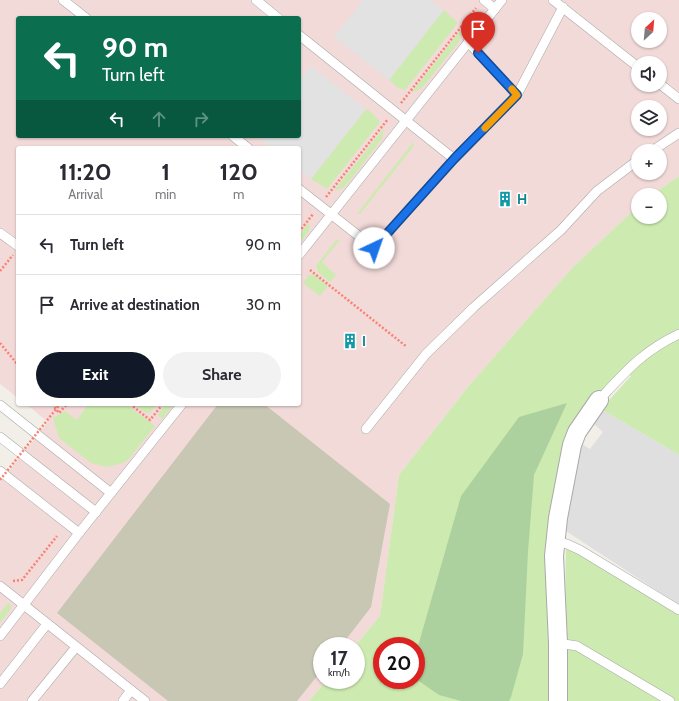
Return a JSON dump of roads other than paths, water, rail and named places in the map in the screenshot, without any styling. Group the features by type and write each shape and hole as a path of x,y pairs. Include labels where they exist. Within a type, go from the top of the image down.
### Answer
{"street":[{"path":"558,701 558,643 554,556 558,518 572,445 577,432 599,400"}],"lane":[{"path":"63,0 83,16"},
{"path":"256,0 276,16"},
{"path":"484,0 495,9"},
{"path":"301,253 502,0"},
{"path":"553,0 631,60"},
{"path":"301,191 374,248 454,159 517,95 563,7"},
{"path":"301,37 454,159"},
{"path":"468,42 517,95"},
{"path":"667,90 679,99"},
{"path":"662,144 679,133"},
{"path":"236,138 246,146"},
{"path":"366,429 426,354 561,230 597,191 631,165"},
{"path":"0,232 16,244"},
{"path":"599,400 627,369 649,350 679,334"},
{"path":"0,405 111,493"},
{"path":"0,636 78,533 180,406"},
{"path":"0,438 96,512"},
{"path":"0,471 78,533"},
{"path":"556,541 580,550 679,610"},
{"path":"0,586 145,701"},
{"path":"0,684 47,624"},
{"path":"558,643 578,646 670,701"},
{"path":"32,701 76,647"},
{"path":"123,701 131,690"}],"place":[{"name":"H","path":"505,199"},
{"name":"I","path":"350,341"}]}
